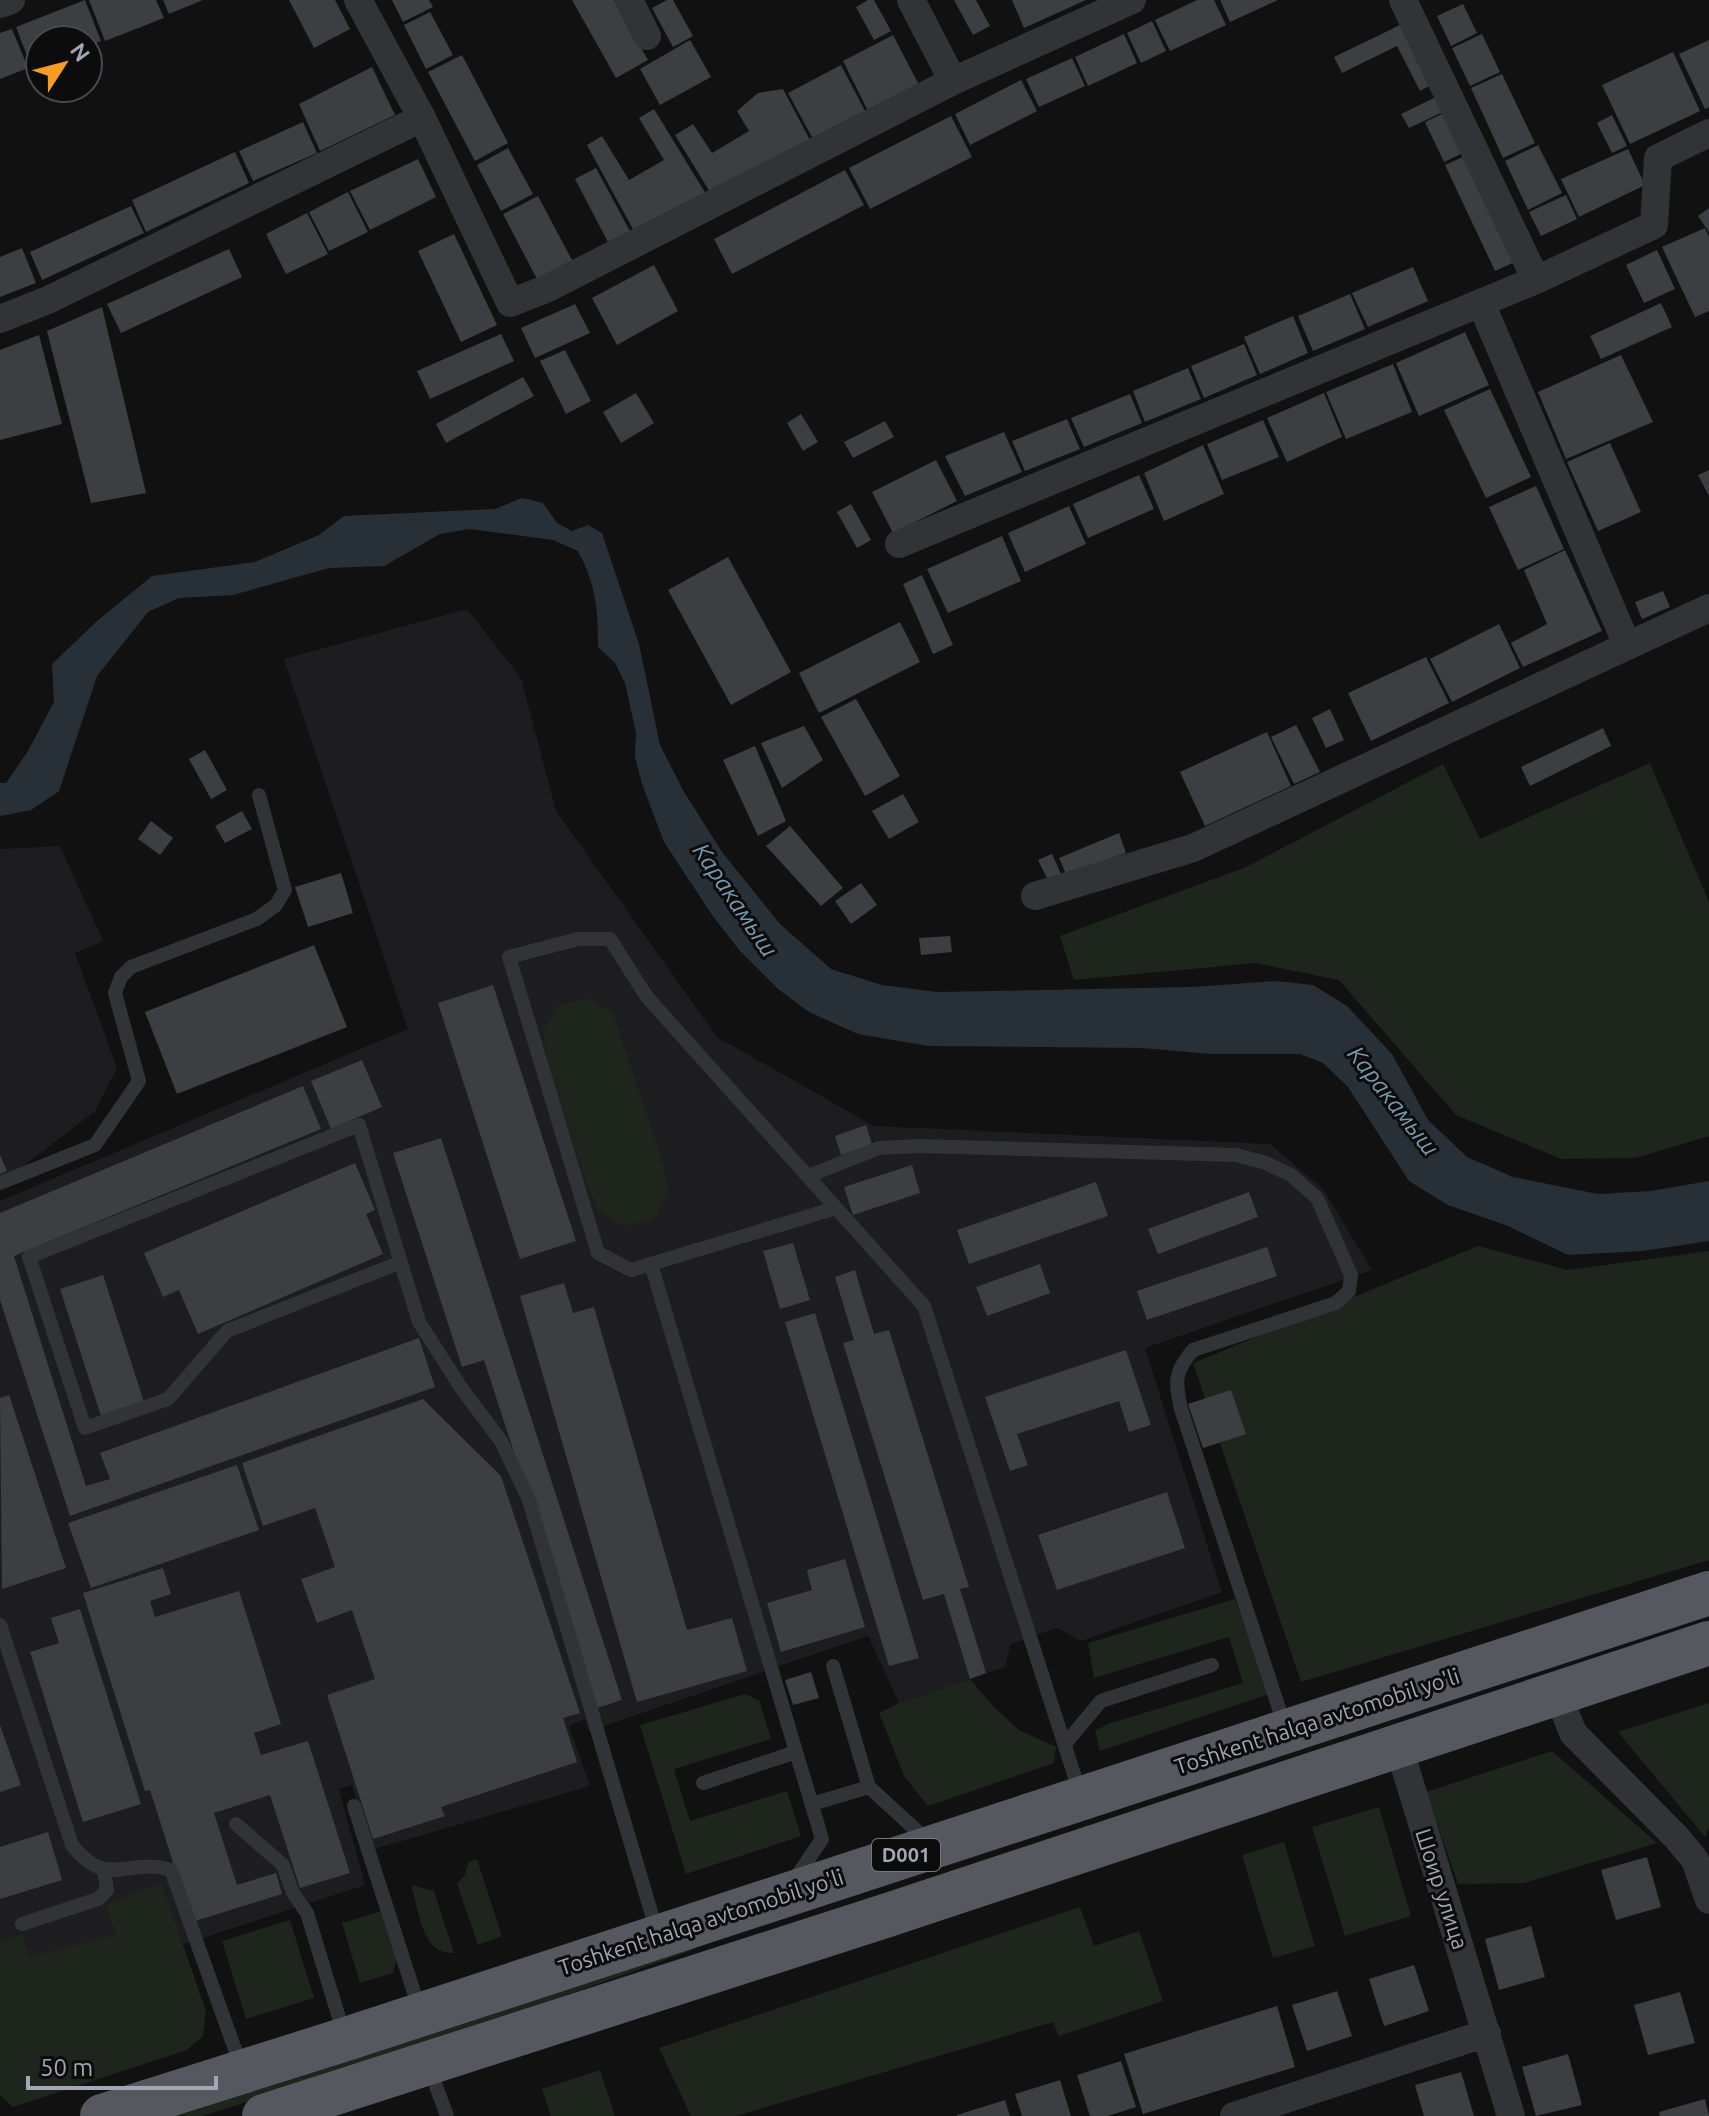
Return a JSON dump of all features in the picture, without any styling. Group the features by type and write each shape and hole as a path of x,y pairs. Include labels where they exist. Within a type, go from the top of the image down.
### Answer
{"highway":[{"name":"Toshkent halqa avtomobil yo'li","path":"102,2116 421,2015 1709,1593"},
{"name":"D001","path":"272,2115 1709,1643"},
{"path":"874,1865 891,1914"}],"street":[{"path":"0,4 11,0"},
{"path":"358,0 422,118 510,303 546,289 953,81 1132,0"},
{"path":"629,0 647,36"},
{"path":"911,0 953,81"},
{"path":"1403,0 1536,280"},
{"path":"0,319 48,300 422,118"},
{"path":"899,544 1536,280 1654,225 1658,158 1709,133"},
{"path":"1481,303 1627,645"},
{"path":"1035,896 1193,848 1709,608"},
{"path":"1557,1692 1573,1733 1702,1862 1709,1900"},
{"name":"Шоир улица","path":"1398,1744 1511,2116"},
{"path":"1234,2116 1487,2033"}],"lane":[{"path":"0,1183 95,1145 139,1081 115,993 121,977 131,967 257,919 276,905 285,890 259,795"},
{"path":"836,1208 631,1270 598,1253 509,957 578,939 610,939 647,997 924,1306 1082,1798"},
{"path":"401,1262 227,1331 168,1399 85,1428 29,1257 359,1125 401,1262 419,1322 462,1389 501,1441 529,1500 659,1936"},
{"path":"808,1176 879,1148 1236,1155 1266,1163 1291,1175 1317,1198 1351,1275 1349,1291 1336,1303 1193,1350 1180,1365 1175,1384 1287,1732"},
{"path":"651,1264 822,1839 784,1894"},
{"path":"0,1625 72,1845 86,1862 104,1870 160,1867 171,1870 243,2071"},
{"path":"1065,1744 1101,1701 1212,1665"},
{"path":"833,1666 869,1787 933,1846"},
{"path":"703,1783 796,1752"},
{"path":"812,1804 869,1787"},
{"path":"354,1806 421,2015"},
{"path":"236,1824 283,1865 293,1893 307,1913 346,2039"},
{"path":"22,1924 98,1899 107,1890 104,1870"},
{"path":"427,2063 447,2116"}],"shaded area":[{"path":"467,609 521,678 556,811 717,1037 874,1126 1270,1144 1323,1189 1372,1270 1145,1348 1222,1592 1081,1641 1057,1628 1030,1637 1011,1644 1005,1667 899,1703 868,1636 589,1731 585,1719 569,1726 590,1786 371,1850 352,1785 339,1789 365,1885 191,1942 0,1996 0,1201 408,1029 284,659"},
{"path":"1650,763 1709,902 1709,1136 1636,1158 1561,1159 1456,1115 1339,980 1255,963 1074,980 1060,936 1246,867 1443,764 1480,839"},
{"path":"60,846 103,941 75,953 117,1068 95,1111 20,1169 0,1177 0,849"},
{"path":"588,998 613,1014 663,1163 669,1193 653,1219 624,1226 598,1210 586,1183 547,1062 543,1031 558,1005"},
{"path":"1478,1246 1568,1270 1709,1251 1709,1560 1301,1682 1193,1363"},
{"path":"1235,1599 1269,1694 1100,1751 1095,1731 1108,1724 1243,1683 1229,1637 1094,1678 1088,1643"},
{"path":"970,1679 1019,1730 1056,1747 1054,1763 928,1806 904,1776 879,1713"},
{"path":"745,1694 759,1700 771,1739 674,1769 690,1821 787,1791 801,1836 686,1874 640,1725"},
{"path":"1709,1703 1709,1827 1705,1837 1618,1732"},
{"path":"1552,1751 1657,1843 1524,1883 1458,1884 1426,1792"},
{"path":"1379,1807 1411,1916 1345,1936 1312,1827"},
{"path":"1284,1842 1315,1946 1273,1958 1242,1855"},
{"path":"477,1859 502,1936 478,1945 457,1884 465,1875 468,1863"},
{"path":"161,1882 206,2011 203,2036 187,2050 13,2107 0,2095 0,1941 22,1934 28,1957 116,1935 106,1905"},
{"path":"411,1885 434,1891 454,1953 443,1952 428,1939"},
{"path":"1080,1907 1094,1946 1139,1931 1163,2001 1059,2036 1053,2022 736,2116 691,2116 659,2048"},
{"path":"382,1911 397,1959 393,1973 360,1983 342,1923"},
{"path":"290,1920 314,1998 246,2019 222,1941"},
{"path":"759,1922 687,1952 438,2041 203,2116 156,2116"},
{"path":"600,2070 615,2116 551,2116 542,2089"}],"water":[{"name":"Каракамыш","path":"522,498 543,503 557,523 572,531 588,525 602,533 639,644 660,745 684,792 722,852 780,924 831,969 882,985 937,992 1193,987 1276,981 1313,985 1347,1006 1392,1054 1428,1120 1467,1157 1513,1177 1598,1194 1651,1191 1709,1181 1709,1241 1643,1251 1568,1255 1508,1226 1448,1205 1409,1181 1348,1087 1323,1063 1300,1054 1210,1054 1142,1048 929,1046 858,1034 809,1012 778,989 740,951 664,842 635,757 636,733 625,683 615,663 598,647 596,609 589,575 578,551 553,540 469,529 440,534 384,566 329,568 233,595 179,598 148,612 97,676 59,791 31,810 0,816 0,783 6,783 28,751 54,702 52,664 96,622 152,576 255,562 319,535 344,516 495,509"}],"building":[{"path":"85,0 94,24 24,24 24,48 16,27"},
{"path":"89,0 156,0 164,18 105,41 104,24 98,24"},
{"path":"163,0 203,0 169,14"},
{"path":"289,0 335,0 350,29 314,48"},
{"path":"392,0 429,0 433,7 403,22"},
{"path":"572,0 614,0 648,60 616,78"},
{"path":"673,0 693,36 673,47 652,8"},
{"path":"874,0 891,31 874,40 856,7"},
{"path":"954,0 976,0 990,26 973,35"},
{"path":"1012,0 1086,0 1024,28"},
{"path":"1197,0 1214,0 1226,25 1170,51 1155,20"},
{"path":"1220,0 1278,0 1230,22"},
{"path":"1463,4 1477,33 1451,46 1437,16"},
{"path":"430,12 453,55 426,69 404,25"},
{"path":"1152,21 1166,51 1141,63 1127,33"},
{"path":"1400,25 1429,86 1420,91 1397,46 1342,73 1334,57"},
{"path":"12,29 24,58 24,70 0,79 0,33"},
{"path":"1124,34 1137,63 1088,86 1075,57"},
{"path":"1482,34 1500,72 1470,86 1452,48"},
{"path":"893,35 919,85 868,111 843,61"},
{"path":"690,40 711,77 660,105 640,69"},
{"path":"1709,40 1709,107 1705,109 1679,54"},
{"path":"1673,52 1700,111 1630,144 1602,85"},
{"path":"462,55 508,143 475,161 428,72"},
{"path":"1072,58 1085,86 1039,107 1026,79"},
{"path":"841,65 865,111 813,139 788,93"},
{"path":"372,67 395,115 320,151 299,104"},
{"path":"1502,74 1535,143 1503,158 1471,88"},
{"path":"1021,80 1037,111 970,145 955,114"},
{"path":"783,89 810,140 710,192 675,135 693,124 712,153 749,131 737,111 758,93"},
{"path":"1436,97 1443,112 1409,128 1401,114"},
{"path":"654,109 706,194 634,231 587,145 602,136 629,180 664,160 639,118"},
{"path":"1444,113 1463,153 1444,162 1425,122"},
{"path":"1612,115 1627,146 1612,153 1597,123"},
{"path":"951,116 972,157 870,209 849,168"},
{"path":"303,122 317,153 253,181 239,151"},
{"path":"1538,145 1562,193 1528,210 1505,161"},
{"path":"508,148 533,194 501,211 477,165"},
{"path":"1628,149 1645,185 1579,217 1561,179"},
{"path":"235,152 249,183 146,232 132,200"},
{"path":"1465,156 1515,262 1495,271 1445,165"},
{"path":"418,159 436,197 370,230 350,191"},
{"path":"596,168 631,233 609,244 575,179"},
{"path":"845,170 864,205 732,274 714,239"},
{"path":"348,192 368,232 329,251 309,212"},
{"path":"1566,195 1577,219 1541,236 1529,212"},
{"path":"538,196 573,262 538,281 503,214"},
{"path":"131,206 144,233 42,280 30,252"},
{"path":"1709,208 1709,232 1698,216"},
{"path":"307,213 328,254 286,274 266,234"},
{"path":"1705,228 1709,237 1709,311 1695,317 1662,247"},
{"path":"454,234 497,325 461,342 418,251"},
{"path":"22,248 36,283 0,297 0,257"},
{"path":"229,249 242,277 121,333 107,304"},
{"path":"1657,250 1675,289 1644,303 1626,265"},
{"path":"654,265 678,311 617,345 592,298"},
{"path":"1413,267 1428,301 1368,327 1352,293"},
{"path":"1350,294 1365,329 1313,351 1298,316"},
{"path":"1661,303 1672,327 1601,359 1590,336"},
{"path":"575,304 590,333 535,358 521,328"},
{"path":"102,307 146,493 91,503 47,331"},
{"path":"1293,316 1308,353 1260,374 1244,337"},
{"path":"1465,332 1489,385 1419,416 1396,363"},
{"path":"501,334 514,361 430,399 417,371"},
{"path":"39,335 62,424 0,440 0,350"},
{"path":"1244,344 1257,375 1204,398 1191,366"},
{"path":"565,350 591,401 566,414 540,361"},
{"path":"1621,355 1653,422 1566,459 1538,392"},
{"path":"1393,364 1412,412 1346,439 1326,392"},
{"path":"1188,368 1201,399 1145,422 1133,391"},
{"path":"523,377 534,396 446,443 436,424"},
{"path":"1490,389 1531,477 1486,498 1444,410"},
{"path":"636,393 654,423 621,443 603,412"},
{"path":"1324,393 1342,437 1287,462 1267,418"},
{"path":"1130,394 1142,423 1084,447 1071,418"},
{"path":"801,414 818,442 803,451 787,423"},
{"path":"1067,419 1080,449 1025,471 1012,441"},
{"path":"1263,420 1279,457 1222,480 1207,444"},
{"path":"885,421 894,437 853,458 844,442"},
{"path":"1004,432 1022,472 965,496 945,456"},
{"path":"1610,443 1641,512 1598,531 1567,462"},
{"path":"1203,445 1224,494 1164,521 1144,473"},
{"path":"936,460 957,501 893,533 872,492"},
{"path":"1709,470 1709,496 1698,475"},
{"path":"1139,475 1154,509 1088,538 1073,504"},
{"path":"1536,486 1564,549 1518,570 1489,507"},
{"path":"851,504 871,540 857,548 837,512"},
{"path":"1069,506 1086,544 1025,572 1008,533"},
{"path":"1002,536 1021,581 948,613 927,569"},
{"path":"1565,550 1602,631 1523,667 1511,643 1547,624 1524,570"},
{"path":"728,557 791,672 731,705 668,590"},
{"path":"922,575 953,645 933,654 903,584"},
{"path":"1663,591 1670,607 1642,619 1635,602"},
{"path":"900,622 920,662 819,713 799,673"},
{"path":"1499,624 1520,668 1452,702 1430,659"},
{"path":"1426,657 1449,703 1371,741 1348,693"},
{"path":"856,699 900,776 865,796 821,717"},
{"path":"1330,709 1344,740 1326,748 1312,718"},
{"path":"1296,725 1320,772 1294,784 1271,737"},
{"path":"804,726 823,760 782,788 761,743"},
{"path":"1603,728 1611,746 1530,786 1521,767"},
{"path":"1267,732 1291,786 1205,826 1180,772"},
{"path":"755,746 786,821 758,836 723,760"},
{"path":"205,750 227,790 211,799 189,759"},
{"path":"903,794 919,822 889,839 872,811"},
{"path":"242,811 252,829 225,843 215,826"},
{"path":"151,821 173,838 160,855 138,839"},
{"path":"790,826 843,888 821,906 766,846"},
{"path":"1119,833 1126,853 1066,874 1059,858"},
{"path":"1052,854 1062,876 1048,880 1038,860"},
{"path":"341,873 353,913 308,927 295,887"},
{"path":"861,883 877,905 851,924 835,901"},
{"path":"950,936 952,952 921,955 919,938"},
{"path":"314,945 347,1027 177,1094 145,1012"},
{"path":"493,985 576,1241 520,1259 438,1003"},
{"path":"362,1060 382,1107 331,1129 311,1081"},
{"path":"303,1086 321,1129 14,1256 86,1486 110,1479 100,1453 419,1338 435,1387 70,1516 0,1300 0,1213"},
{"path":"866,1125 872,1144 841,1155 835,1136"},
{"path":"441,1138 622,1700 597,1708 484,1360 462,1367 393,1153"},
{"path":"0,1155 7,1171 0,1174"},
{"path":"355,1163 375,1210 366,1214 383,1254 198,1334 179,1290 163,1297 144,1253"},
{"path":"912,1165 920,1193 853,1215 844,1187"},
{"path":"1096,1182 1108,1216 969,1264 957,1230"},
{"path":"1249,1192 1258,1217 1158,1254 1148,1229"},
{"path":"793,1243 810,1300 780,1309 763,1251"},
{"path":"1267,1247 1277,1276 1147,1320 1137,1291"},
{"path":"1040,1264 1050,1293 987,1316 976,1287"},
{"path":"855,1270 874,1334 889,1330 969,1587 960,1589 986,1673 970,1679 944,1594 923,1600 843,1343 854,1340 835,1277"},
{"path":"103,1275 145,1405 102,1419 60,1289"},
{"path":"564,1283 573,1313 594,1307 687,1630 732,1618 747,1671 637,1702 520,1296"},
{"path":"815,1313 919,1658 889,1666 785,1322"},
{"path":"1126,1350 1151,1425 1129,1432 1119,1401 1017,1434 1028,1465 1010,1471 985,1397"},
{"path":"1231,1390 1246,1434 1203,1448 1188,1404"},
{"path":"9,1395 66,1568 2,1589 0,1398"},
{"path":"423,1399 501,1476 580,1713 563,1718 577,1762 441,1807 445,1816 373,1839 327,1695 375,1679 352,1610 317,1623 301,1579 335,1567 315,1508 263,1526 242,1463"},
{"path":"237,1465 259,1530 91,1588 68,1523"},
{"path":"1167,1492 1185,1548 1057,1590 1038,1535"},
{"path":"845,1559 865,1627 781,1652 767,1603 812,1590 807,1570"},
{"path":"163,1568 171,1594 150,1601 155,1617 239,1591 281,1724 254,1733 261,1755 308,1741 350,1873 300,1888 270,1795 214,1813 237,1885 276,1873 282,1894 192,1922 150,1790 145,1791 83,1593"},
{"path":"80,1609 141,1804 83,1822 30,1652 59,1643 51,1618"},
{"path":"811,1672 819,1698 793,1705 785,1680"},
{"path":"0,1725 21,1785 0,1792"},
{"path":"48,1832 62,1880 0,1899 0,1847"},
{"path":"1647,1857 1661,1907 1616,1920 1601,1870"},
{"path":"1531,1926 1545,1977 1499,1990 1485,1939"},
{"path":"1414,1965 1429,2011 1384,2026 1369,1979"},
{"path":"1337,1991 1352,2036 1307,2051 1292,2005"},
{"path":"1680,1992 1695,2043 1648,2055 1634,2005"},
{"path":"1277,2006 1295,2067 1143,2114 1124,2054"},
{"path":"1568,2054 1582,2105 1536,2116 1522,2067"},
{"path":"1121,2061 1136,2107 1108,2116 1090,2116 1077,2075"},
{"path":"1461,2072 1474,2116 1424,2116 1415,2085"},
{"path":"1060,2080 1071,2116 1022,2116 1015,2094"},
{"path":"1705,2099 1709,2116 1660,2116 1659,2112"},
{"path":"1005,2100 1010,2116 957,2116 957,2115"}]}
